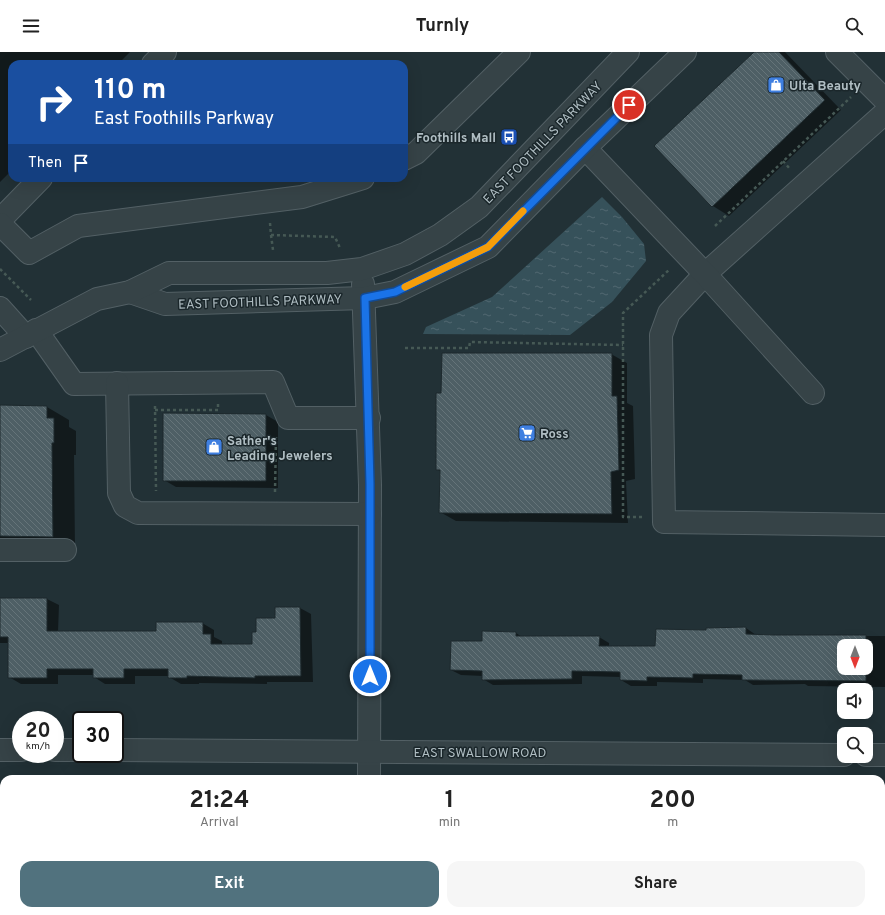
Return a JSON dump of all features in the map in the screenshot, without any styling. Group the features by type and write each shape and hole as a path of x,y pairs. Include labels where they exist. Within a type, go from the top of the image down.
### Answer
{"street":[{"path":"157,60 165,52"},
{"path":"408,157 416,153 519,52"},
{"name":"EAST FOOTHILLS PARKWAY","path":"0,350 97,299 130,292 169,273 327,273 362,269 405,254 440,235 479,207 628,52"},
{"name":"EAST FOOTHILLS PARKWAY","path":"130,292 165,304 365,298 395,292 488,247 585,148 685,52"},
{"path":"837,52 885,100"},
{"path":"885,113 705,274 669,313 660,335 664,522 885,525"},
{"path":"585,148 705,274 813,393"},
{"path":"0,220 37,182"},
{"path":"0,224 29,253 78,226 302,197 350,182"},
{"path":"362,269 365,298 369,418 369,775"},
{"path":"0,308 31,333 74,384 273,382 288,418 369,418"},
{"path":"117,384 119,493 125,506 138,513 370,514"},
{"path":"0,550 66,550"},
{"path":"0,750 12,750"},
{"name":"EAST SWALLOW ROAD","path":"124,750 837,755"},
{"path":"873,755 885,755"}],"path":[{"path":"715,226 851,97"},
{"path":"270,221 272,246"},
{"path":"271,235 335,237 340,248"},
{"path":"647,517 624,517 624,313 671,268"},
{"path":"0,270 31,300"},
{"path":"405,348 469,348 470,342 624,345"},
{"path":"155,410 218,410 218,399"},
{"path":"155,402 156,494"},
{"path":"267,493 275,493 276,429"}],"water":[{"path":"602,197 622,217 644,244 646,261 612,302 570,335 423,334 426,327 492,297"}],"building":[{"path":"754,52 779,52 825,100 712,207 654,146"},
{"name":"Ross","path":"442,353 612,353 612,396 617,396 619,470 611,472 612,514 439,513 440,470 436,470 436,393 441,393"},
{"path":"0,405 47,406 47,418 54,418 54,443 52,443 53,537 0,536"},
{"name":"Sather's Leading Jewelers","path":"163,413 266,414 266,481 163,481"},
{"path":"0,598 47,598 47,631 156,631 156,622 203,622 203,634 211,634 211,644 252,644 252,632 256,632 256,618 275,618 275,607 300,607 301,676 255,676 255,678 187,676 187,678 168,678 168,669 124,669 124,678 93,678 93,669 47,669 47,678 8,678 8,637 0,637"},
{"path":"746,627 746,634 866,635 866,639 837,639 837,675 866,675 866,681 742,680 742,675 693,674 693,678 647,677 647,681 620,680 620,672 572,671 572,679 482,680 482,671 450,670 451,641 482,641 482,631 516,632 516,636 600,636 599,646 655,646 656,629 706,630 706,628"}],"slow traffic":[{"path":"405,287 488,247 523,211"}],"place":[{"name":"Ulta Beauty","path":"776,85"},
{"name":"Foothills Mall","path":"509,137"},
{"name":"Ross","path":"527,433"},
{"name":"Sather's Leading Jewelers","path":"214,447"}],"route":[{"path":"370,676 370,484 365,298 395,292 488,247 629,105"}]}
